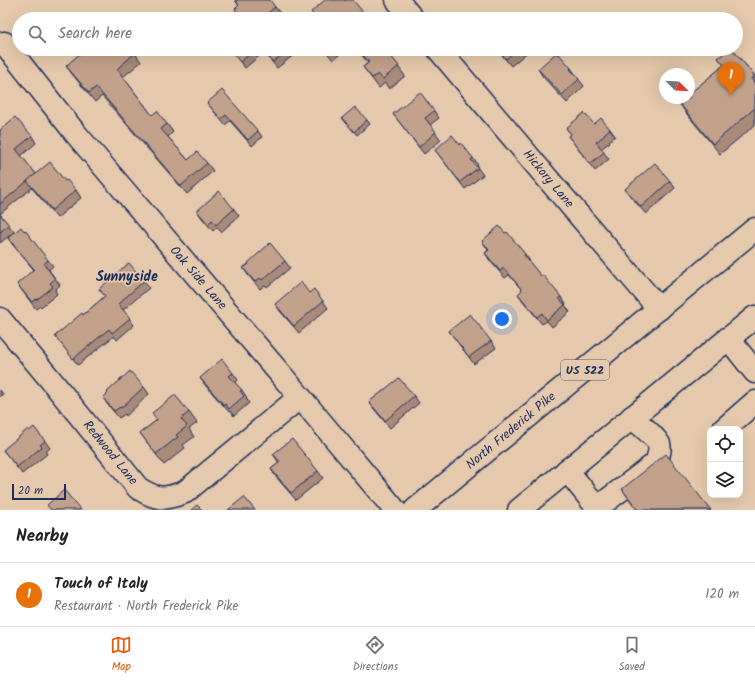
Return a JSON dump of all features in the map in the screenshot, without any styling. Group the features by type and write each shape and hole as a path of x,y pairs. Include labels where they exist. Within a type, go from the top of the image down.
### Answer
{"street":[{"path":"397,0 407,12"},
{"name":"Oak Side Lane","path":"4,43 12,53"},
{"name":"Oak Side Lane","path":"14,56 76,134 395,510"},
{"name":"Hickory Lane","path":"444,56 660,309"},
{"name":"North Frederick Pike","path":"415,510 755,229"},
{"path":"519,510 755,317"},
{"name":"Redwood Lane","path":"0,319 138,488 150,495 162,498 173,497 185,492 300,397"},
{"path":"728,338 755,372"},
{"path":"727,426 755,402"},
{"path":"567,470 598,509 656,463 659,453 659,444 632,417"}],"building":[{"path":"235,0 270,0 275,7 269,12 238,12 235,9 239,5"},
{"path":"325,0 353,0 363,12 311,12"},
{"path":"77,56 132,56 117,69 152,115 157,111 167,124 161,129 188,160 197,152 207,163 181,186 96,87 89,93 66,66"},
{"path":"235,56 247,56 240,62"},
{"path":"268,56 280,56 273,62"},
{"path":"364,56 391,56 399,66 383,79 378,74 372,78 363,67 369,62"},
{"path":"553,56 561,56 579,79 562,95 538,69"},
{"path":"720,56 738,56 754,75 751,78 755,84 755,108 713,144 680,104 695,104 695,89 724,65 718,58"},
{"path":"222,90 258,131 248,140 226,115 221,119 207,103"},
{"path":"420,92 434,111 425,118 436,132 419,147 393,114"},
{"path":"355,107 367,120 354,132 342,118"},
{"path":"584,113 594,124 601,118 610,129 596,142 604,152 590,164 568,136 571,134 566,128"},
{"path":"15,117 32,136 16,149 36,174 0,204 0,130"},
{"path":"452,135 460,145 461,143 473,158 471,160 478,168 460,182 435,150"},
{"path":"50,162 65,181 67,180 76,190 52,210 27,181"},
{"path":"655,163 670,181 641,207 625,189"},
{"path":"219,191 234,209 216,225 212,220 208,224 197,211"},
{"path":"0,214 9,225 0,232"},
{"path":"499,226 505,233 507,232 541,276 543,275 561,297 559,298 565,305 547,320 542,313 537,317 518,294 522,290 504,268 500,271 485,253 489,250 482,241"},
{"path":"21,227 48,260 44,264 55,279 50,283 53,287 32,302 17,284 34,269 8,238"},
{"path":"270,243 285,261 262,280 260,278 255,282 243,268"},
{"path":"129,263 144,281 118,304 130,318 112,333 109,329 73,359 55,336 105,296 99,289"},
{"path":"301,282 309,293 314,289 323,301 294,326 275,304"},
{"path":"470,314 491,341 469,357 449,331"},
{"path":"222,359 233,373 229,376 242,390 240,391 244,396 229,409 200,378"},
{"path":"130,371 144,387 121,408 120,407 114,411 103,398 108,393 107,392"},
{"path":"399,378 414,396 385,421 369,402"},
{"path":"175,395 189,412 181,419 187,426 176,435 178,437 156,454 140,433 157,420 152,413"},
{"path":"34,427 45,441 40,445 42,447 17,467 3,450 28,429 29,431"},
{"path":"292,439 318,471 291,493 271,469 280,462 273,454"},
{"path":"666,454 711,510 638,510 622,489"},
{"path":"64,490 81,510 51,510 47,505"},
{"path":"244,497 255,510 228,510"},
{"path":"197,505 202,510 191,510"}],"place":[{"name":"Touch of Italy","path":"731,95"}],"district":[{"name":"Sunnyside","path":"127,277"}]}
